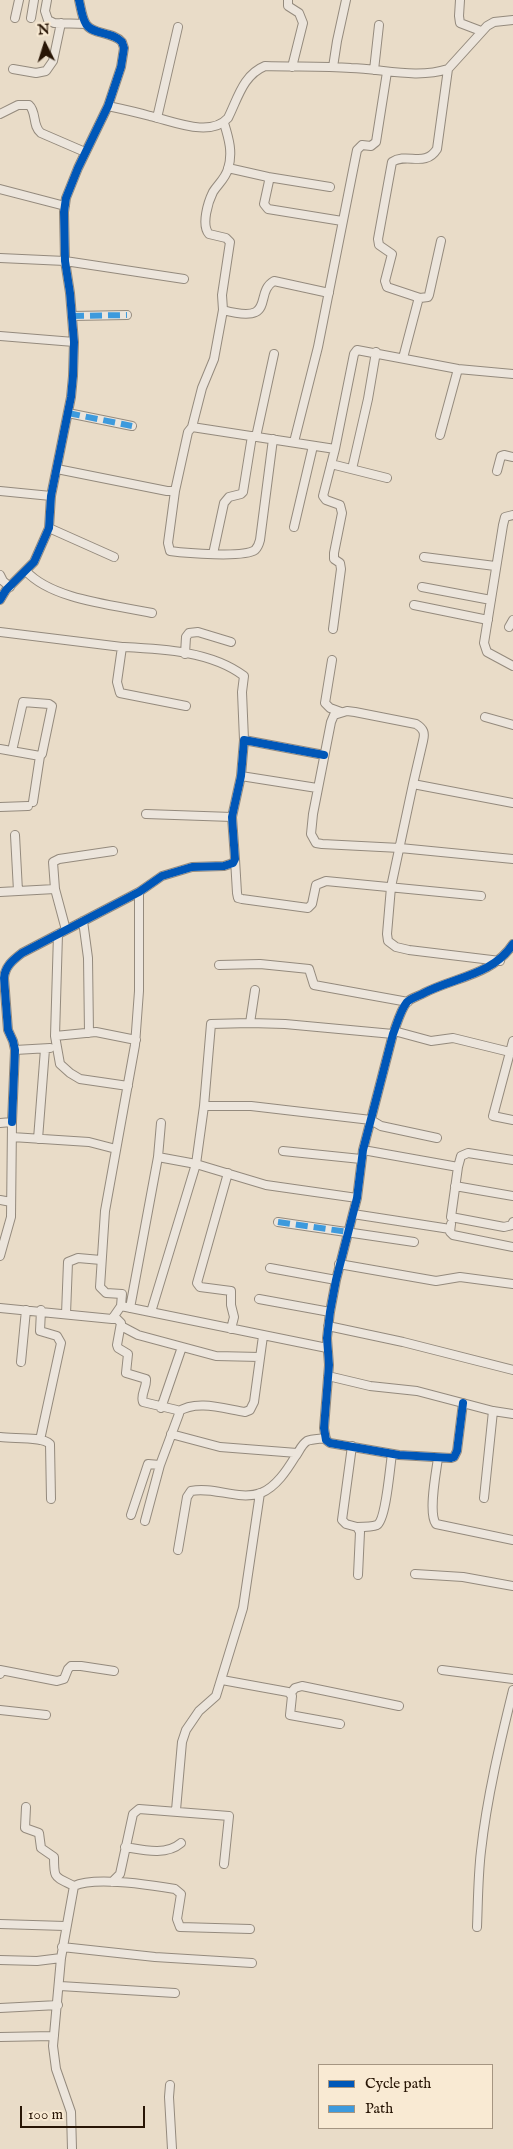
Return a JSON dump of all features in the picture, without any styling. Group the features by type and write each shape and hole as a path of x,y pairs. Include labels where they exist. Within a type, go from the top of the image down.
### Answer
{"street":[{"path":"16,18 20,0"},
{"path":"31,18 34,0"},
{"path":"47,0 45,17 48,20 61,24 86,24"},
{"path":"0,600 26,571 38,554 49,528 51,496 74,376 72,316 65,261 65,206 72,180 108,106 121,67 124,48 122,42 113,35 93,30 86,24 79,0"},
{"path":"288,0 288,6 299,13 303,24 292,67"},
{"path":"333,67 346,0"},
{"path":"460,0 458,16 460,23 481,32"},
{"path":"441,241 429,295 426,298 420,298 387,287 385,281 392,254 378,245 378,239 392,162 401,159 426,159 433,156 437,149 448,69 481,32 494,22 513,20"},
{"path":"13,69 36,73 46,71 53,61 61,24"},
{"path":"374,70 379,25"},
{"path":"157,118 178,28"},
{"path":"108,106 180,124 206,128 224,123 242,88 256,69 265,66 333,67 415,73 448,69"},
{"path":"294,442 310,382 329,293 356,150 362,145 374,145 378,137 387,72"},
{"path":"0,114 18,105 29,105 33,110 37,130 85,152"},
{"path":"224,123 230,144 228,168 224,179 212,195 205,224 209,234 226,238 230,242 222,295 223,310 214,359 202,388 192,426 188,432 174,490 168,548 174,551 213,554 245,553 254,551 258,547 273,439"},
{"path":"228,168 268,177 330,187"},
{"path":"268,177 269,182 264,204 268,209 342,221"},
{"path":"0,189 65,206"},
{"path":"0,258 65,261 184,279"},
{"path":"223,310 254,314 259,310 270,284 274,281 329,293"},
{"path":"403,358 420,298"},
{"path":"72,316 127,315"},
{"path":"0,336 74,342"},
{"path":"333,629 341,569 340,563 334,559 334,552 342,513 340,505 326,500 323,496 335,449 354,354 358,350 376,352 458,369 513,374"},
{"path":"352,470 368,400 376,352"},
{"path":"213,554 224,503 229,497 243,492 254,436 274,354"},
{"path":"440,435 458,369"},
{"path":"68,413 132,426"},
{"path":"192,426 335,449"},
{"path":"294,527 313,446"},
{"path":"497,471 501,456 513,456"},
{"path":"331,464 387,478"},
{"path":"57,469 166,491 174,490"},
{"path":"0,491 51,496"},
{"path":"513,515 505,518 495,566 484,648 493,657 513,666"},
{"path":"49,528 114,557"},
{"path":"424,557 495,566"},
{"path":"26,571 30,576 54,590 152,613"},
{"path":"0,575 3,581 10,587"},
{"path":"422,587 491,600"},
{"path":"414,605 488,620"},
{"path":"0,632 185,654 216,660 244,676 242,692 244,740 241,776 232,817 236,893 238,898 308,908 312,904 316,885 323,881 481,896"},
{"path":"185,654 186,638 189,633 198,632 231,642"},
{"path":"122,647 117,682 120,694 186,706"},
{"path":"332,660 325,703 330,708 341,712 362,713 416,724 422,727 424,734 391,887 387,934 391,944 409,950 500,960"},
{"path":"0,807 30,804 52,706 49,704 23,702 12,751"},
{"path":"341,712 334,715 331,722 324,754 311,834 316,843 513,858"},
{"path":"485,717 513,725"},
{"path":"244,740 324,754"},
{"path":"0,750 40,756"},
{"path":"241,776 318,788"},
{"path":"413,784 513,803"},
{"path":"146,814 232,817"},
{"path":"14,835 18,891"},
{"path":"66,930 55,889 52,865 56,860 113,851"},
{"path":"0,1256 11,1217 14,1050 13,1041 8,1030 2,979 6,968 22,953 139,892 162,876 181,869 230,865 235,859"},
{"path":"0,892 55,889"},
{"path":"112,1319 122,1306 122,1294 106,1293 100,1287 101,1260 106,1210 136,1040 139,992 139,892"},
{"path":"83,921 88,958 89,1033"},
{"path":"58,934 55,1036 60,1064 80,1079 128,1086"},
{"path":"219,965 260,964 309,969 312,972 312,982 314,985 408,1002 433,989 488,968 500,960 513,944"},
{"path":"250,1023 254,990"},
{"path":"408,1002 394,1033 363,1150 357,1198 339,1264 328,1326 328,1376 324,1428 326,1438 330,1443 392,1454 438,1458 454,1457 463,1403"},
{"path":"152,1312 196,1164 204,1106 211,1024 285,1024 394,1033 431,1041 453,1038 510,1052"},
{"path":"55,1036 105,1033 136,1040"},
{"path":"513,1041 493,1116 513,1120"},
{"path":"38,1139 45,1048"},
{"path":"14,1050 56,1048"},
{"path":"204,1106 251,1106 371,1120 381,1126 437,1138"},
{"path":"0,1123 12,1122"},
{"path":"130,1308 158,1156 161,1123"},
{"path":"12,1137 89,1142 116,1149"},
{"path":"363,1150 458,1166"},
{"path":"283,1151 361,1159"},
{"path":"513,1160 468,1153 462,1156 454,1186 450,1229 452,1235 513,1247"},
{"path":"158,1156 196,1164 266,1185 357,1198"},
{"path":"228,1173 197,1283 200,1287 231,1291 234,1317 231,1329"},
{"path":"454,1186 513,1196"},
{"path":"0,1200 11,1202"},
{"path":"353,1214 450,1229"},
{"path":"451,1217 504,1227 512,1225 513,1222"},
{"path":"278,1222 414,1242"},
{"path":"66,1314 68,1262 78,1258 101,1260"},
{"path":"339,1264 436,1281 460,1277 513,1284"},
{"path":"270,1268 336,1280"},
{"path":"259,1299 330,1312"},
{"path":"122,1306 327,1348"},
{"path":"0,1308 40,1310 119,1320 121,1326 117,1345 118,1348 128,1354 124,1370 129,1374 146,1379 141,1400 146,1404 178,1412 187,1407 200,1406 245,1412 250,1410 254,1402 263,1336"},
{"path":"21,1362 26,1310"},
{"path":"40,1310 40,1331 57,1336 61,1344 40,1440"},
{"path":"121,1326 138,1335 225,1358 260,1357"},
{"path":"328,1326 403,1342 513,1370"},
{"path":"160,1408 182,1347"},
{"path":"328,1376 376,1387 417,1391 493,1411 513,1414"},
{"path":"484,1498 493,1411"},
{"path":"145,1521 160,1465 171,1434 180,1416 178,1412"},
{"path":"171,1434 220,1447 297,1453"},
{"path":"0,1437 40,1440 47,1441 50,1444 50,1499"},
{"path":"178,1550 187,1497 191,1492 203,1491 244,1495 260,1493 274,1485 307,1441 326,1438"},
{"path":"352,1446 342,1520 346,1524 357,1527 376,1525 380,1522 385,1505 392,1454"},
{"path":"438,1458 432,1511 432,1518 436,1524 452,1529 513,1540"},
{"path":"131,1515 148,1464 160,1465"},
{"path":"176,1810 182,1742 186,1730 199,1711 216,1696 244,1608 260,1493"},
{"path":"357,1527 361,1537 358,1575"},
{"path":"415,1574 463,1577 512,1586 513,1576"},
{"path":"0,1671 57,1681 64,1679 68,1669 76,1666 114,1672"},
{"path":"442,1670 513,1679"},
{"path":"222,1680 288,1692 290,1694"},
{"path":"340,1724 290,1715 290,1694 295,1688 302,1686 399,1706"},
{"path":"477,1927 481,1851 498,1751 513,1690"},
{"path":"0,1710 46,1715"},
{"path":"26,1807 25,1828 40,1832 41,1848 54,1857 53,1870 56,1876 74,1886 82,1883 112,1882 164,1887 179,1891 181,1898 177,1918 180,1927 250,1929"},
{"path":"112,1882 120,1874 133,1814 135,1810 144,1808 229,1816 224,1864"},
{"path":"125,1847 156,1851 172,1850 181,1843"},
{"path":"72,2149 71,2112 56,2069 53,2046 60,1986 62,1947 74,1886"},
{"path":"0,1924 65,1926"},
{"path":"62,1947 155,1957 252,1963"},
{"path":"0,1960 37,1961 61,1958"},
{"path":"60,1986 176,1993"},
{"path":"0,2008 58,2005"},
{"path":"0,2037 54,2036"},
{"path":"170,2085 172,2149"}],"marked path":[{"path":"72,316 127,315"},
{"path":"68,413 132,426"},
{"path":"278,1222 348,1232"}],"cycle path":[{"path":"0,600 6,590 34,562 49,528 51,496 71,397 73,376 74,342 65,261 64,212 66,198 78,168 108,106 121,67 124,48 122,42 118,39 93,30 86,24 79,0"},
{"path":"12,1122 15,1050 8,1030 4,978 10,964 22,953 139,892 162,876 192,867 224,866 233,863 235,859 232,817 241,776 244,740 324,755"},
{"path":"463,1403 457,1451 454,1457 451,1458 399,1455 330,1443 326,1440 324,1428 329,1365 327,1338 336,1280 357,1198 363,1150 393,1034 402,1009 413,998 484,969 505,954 513,944"}]}
